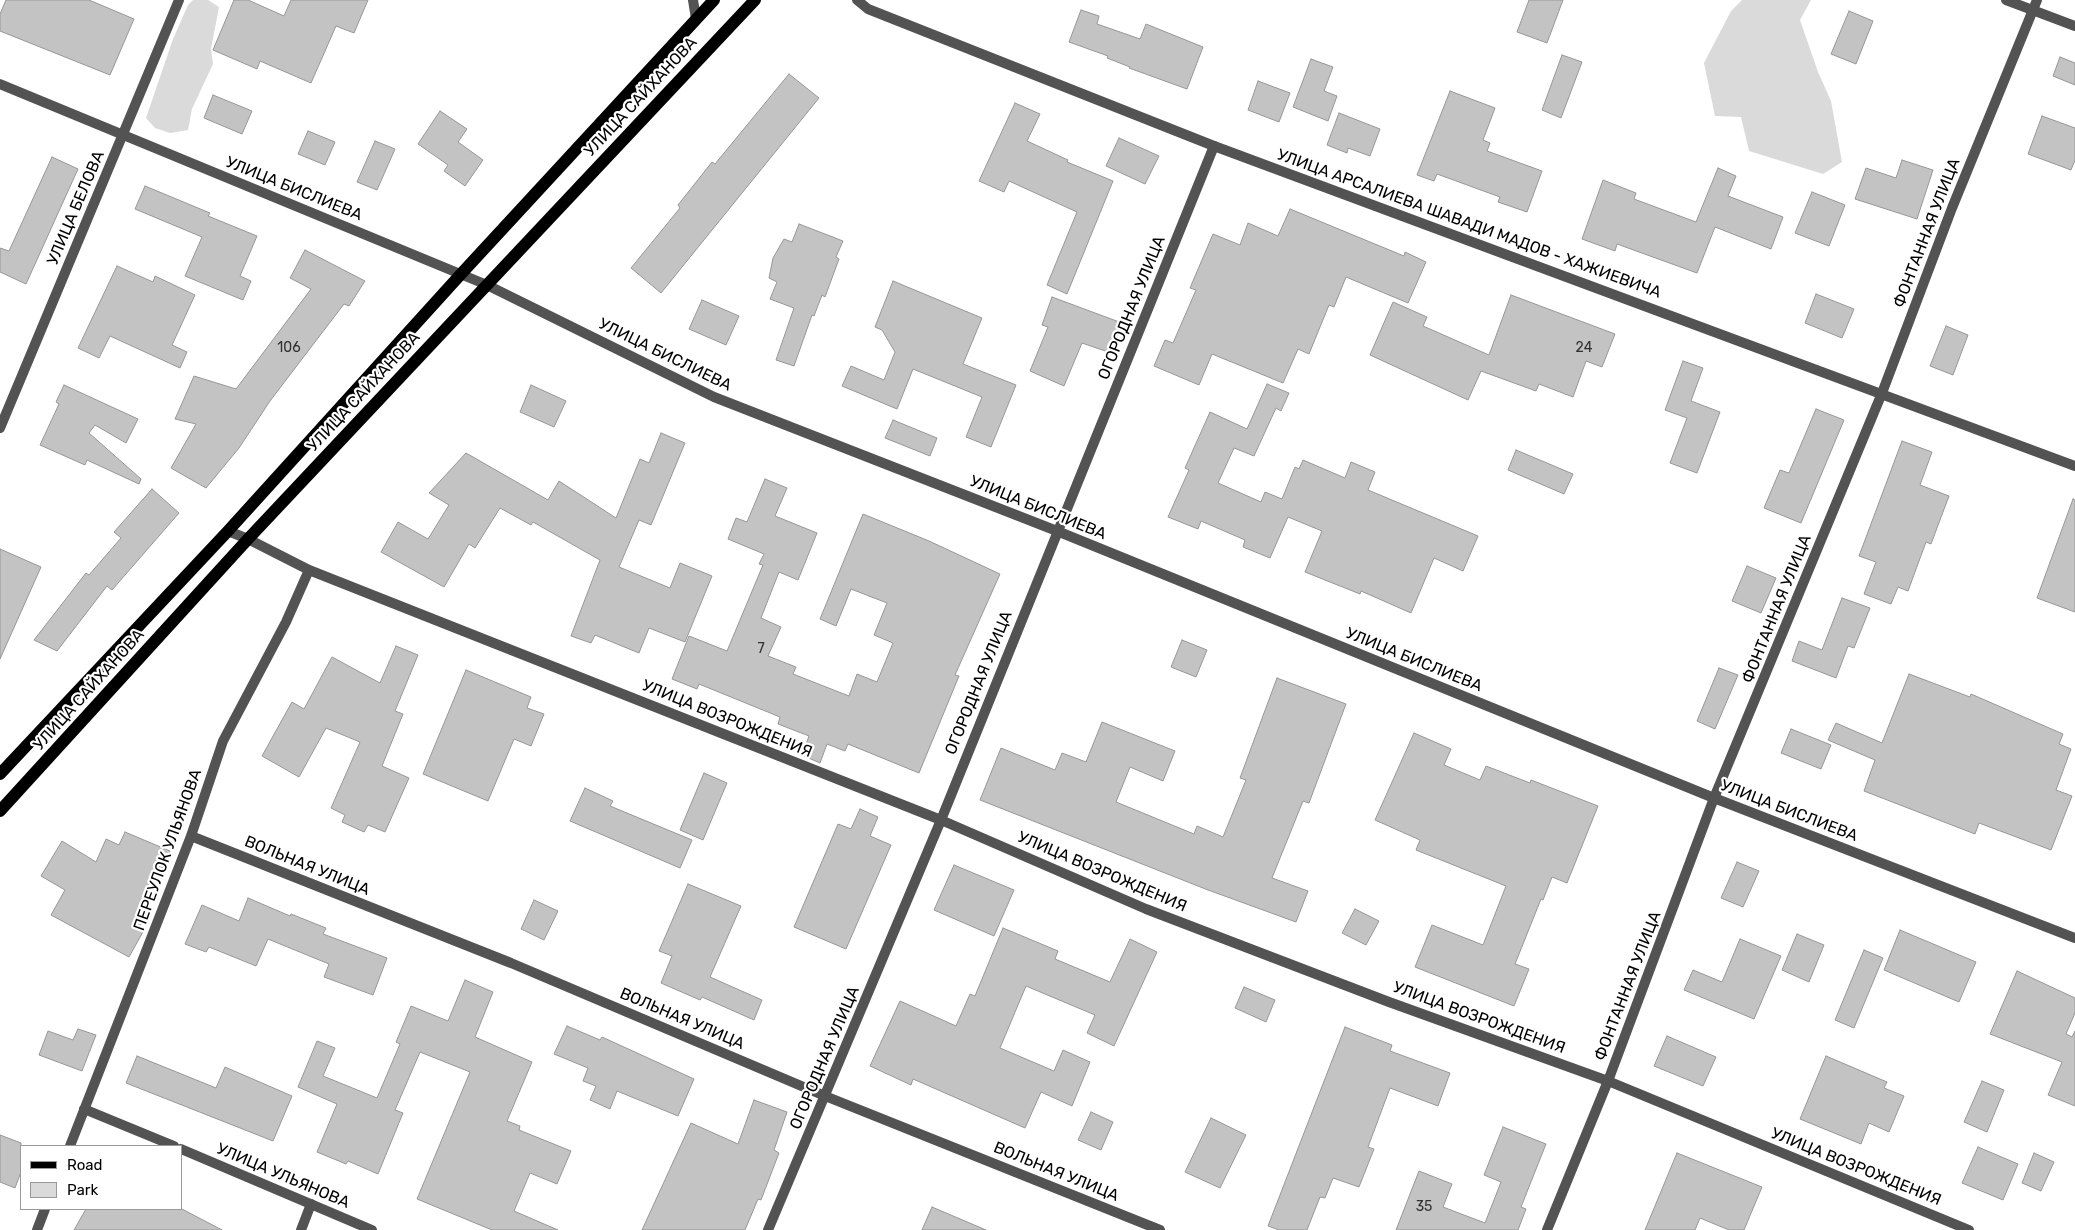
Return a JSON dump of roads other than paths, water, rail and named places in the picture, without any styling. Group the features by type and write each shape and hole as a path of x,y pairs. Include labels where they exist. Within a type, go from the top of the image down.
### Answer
{"main road":[{"name":"УЛИЦА САЙХАНОВА","path":"0,774 228,531 461,274 714,0"},
{"name":"УЛИЦА САЙХАНОВА","path":"0,811 248,539 756,0"}],"street":[{"name":"УЛИЦА БЕЛОВА","path":"0,428 179,0"},
{"path":"693,0 696,20"},
{"name":"УЛИЦА АРСАЛИЕВА ШАВАДИ МАДОВ - ХАЖИЕВИЧА","path":"857,0 868,9 1214,146 2075,466"},
{"path":"2006,0 2075,26"},
{"name":"ФОНТАННАЯ УЛИЦА","path":"1547,1230 1608,1081 1714,798 1882,393 1952,208 2038,0"},
{"name":"УЛИЦА БИСЛИЕВА","path":"0,84 487,284 714,398 1057,531 1714,798 2075,938"},
{"name":"ОГОРОДНАЯ УЛИЦА","path":"768,1230 941,820 1214,146"},
{"name":"УЛИЦА ВОЗРОЖДЕНИЯ","path":"228,531 248,539 308,570 941,820 1146,909 1389,1002 1608,1081 1969,1230"},
{"name":"ПЕРЕУЛОК УЛЬЯНОВА","path":"70,1145 191,836 223,740 286,622 308,570"},
{"name":"ВОЛЬНАЯ УЛИЦА","path":"191,836 511,963 826,1096 1160,1230"},
{"path":"84,1109 172,1145"},
{"name":"УЛИЦА УЛЬЯНОВА","path":"182,1150 372,1230"},
{"path":"301,1230 311,1204"},
{"path":"37,1230 45,1210"}]}
